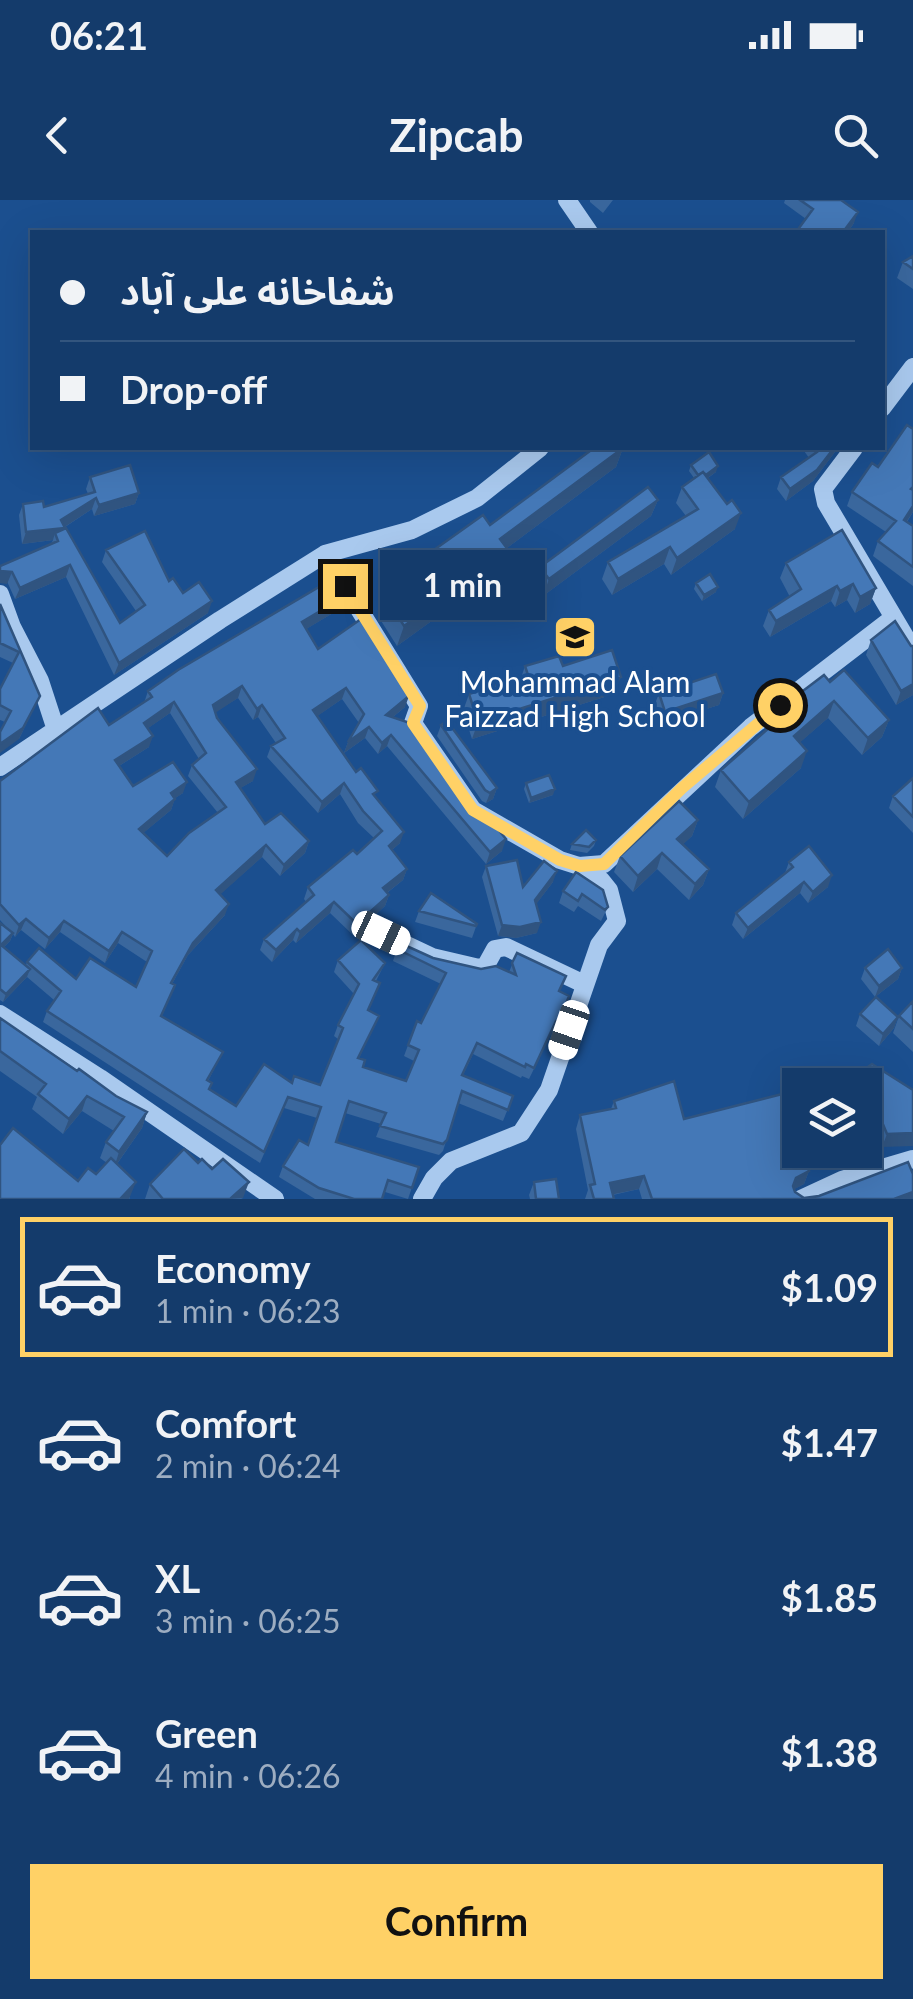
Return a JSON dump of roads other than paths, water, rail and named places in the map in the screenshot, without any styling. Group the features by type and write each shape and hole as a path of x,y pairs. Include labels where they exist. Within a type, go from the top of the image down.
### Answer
{"street":[{"path":"566,200 588,230"},
{"path":"885,404 913,367"},
{"path":"0,767 325,554 412,530 477,498 537,450"},
{"path":"853,450 824,489 826,503 913,650"},
{"path":"325,554 420,706 413,723 473,810 600,880 608,890 616,921 599,945 549,1090 522,1134 451,1161 434,1178 422,1199"},
{"path":"0,594 12,627 40,680 56,730"},
{"path":"580,866 604,864 751,727 894,618"},
{"path":"381,933 432,957 479,968 485,967 495,949 506,947 584,984"},
{"path":"0,1014 275,1199"},
{"path":"801,1199 842,1180 913,1159"}],"place":[{"name":"Mohammad Alam Faizzad High School","path":"575,637"}]}
